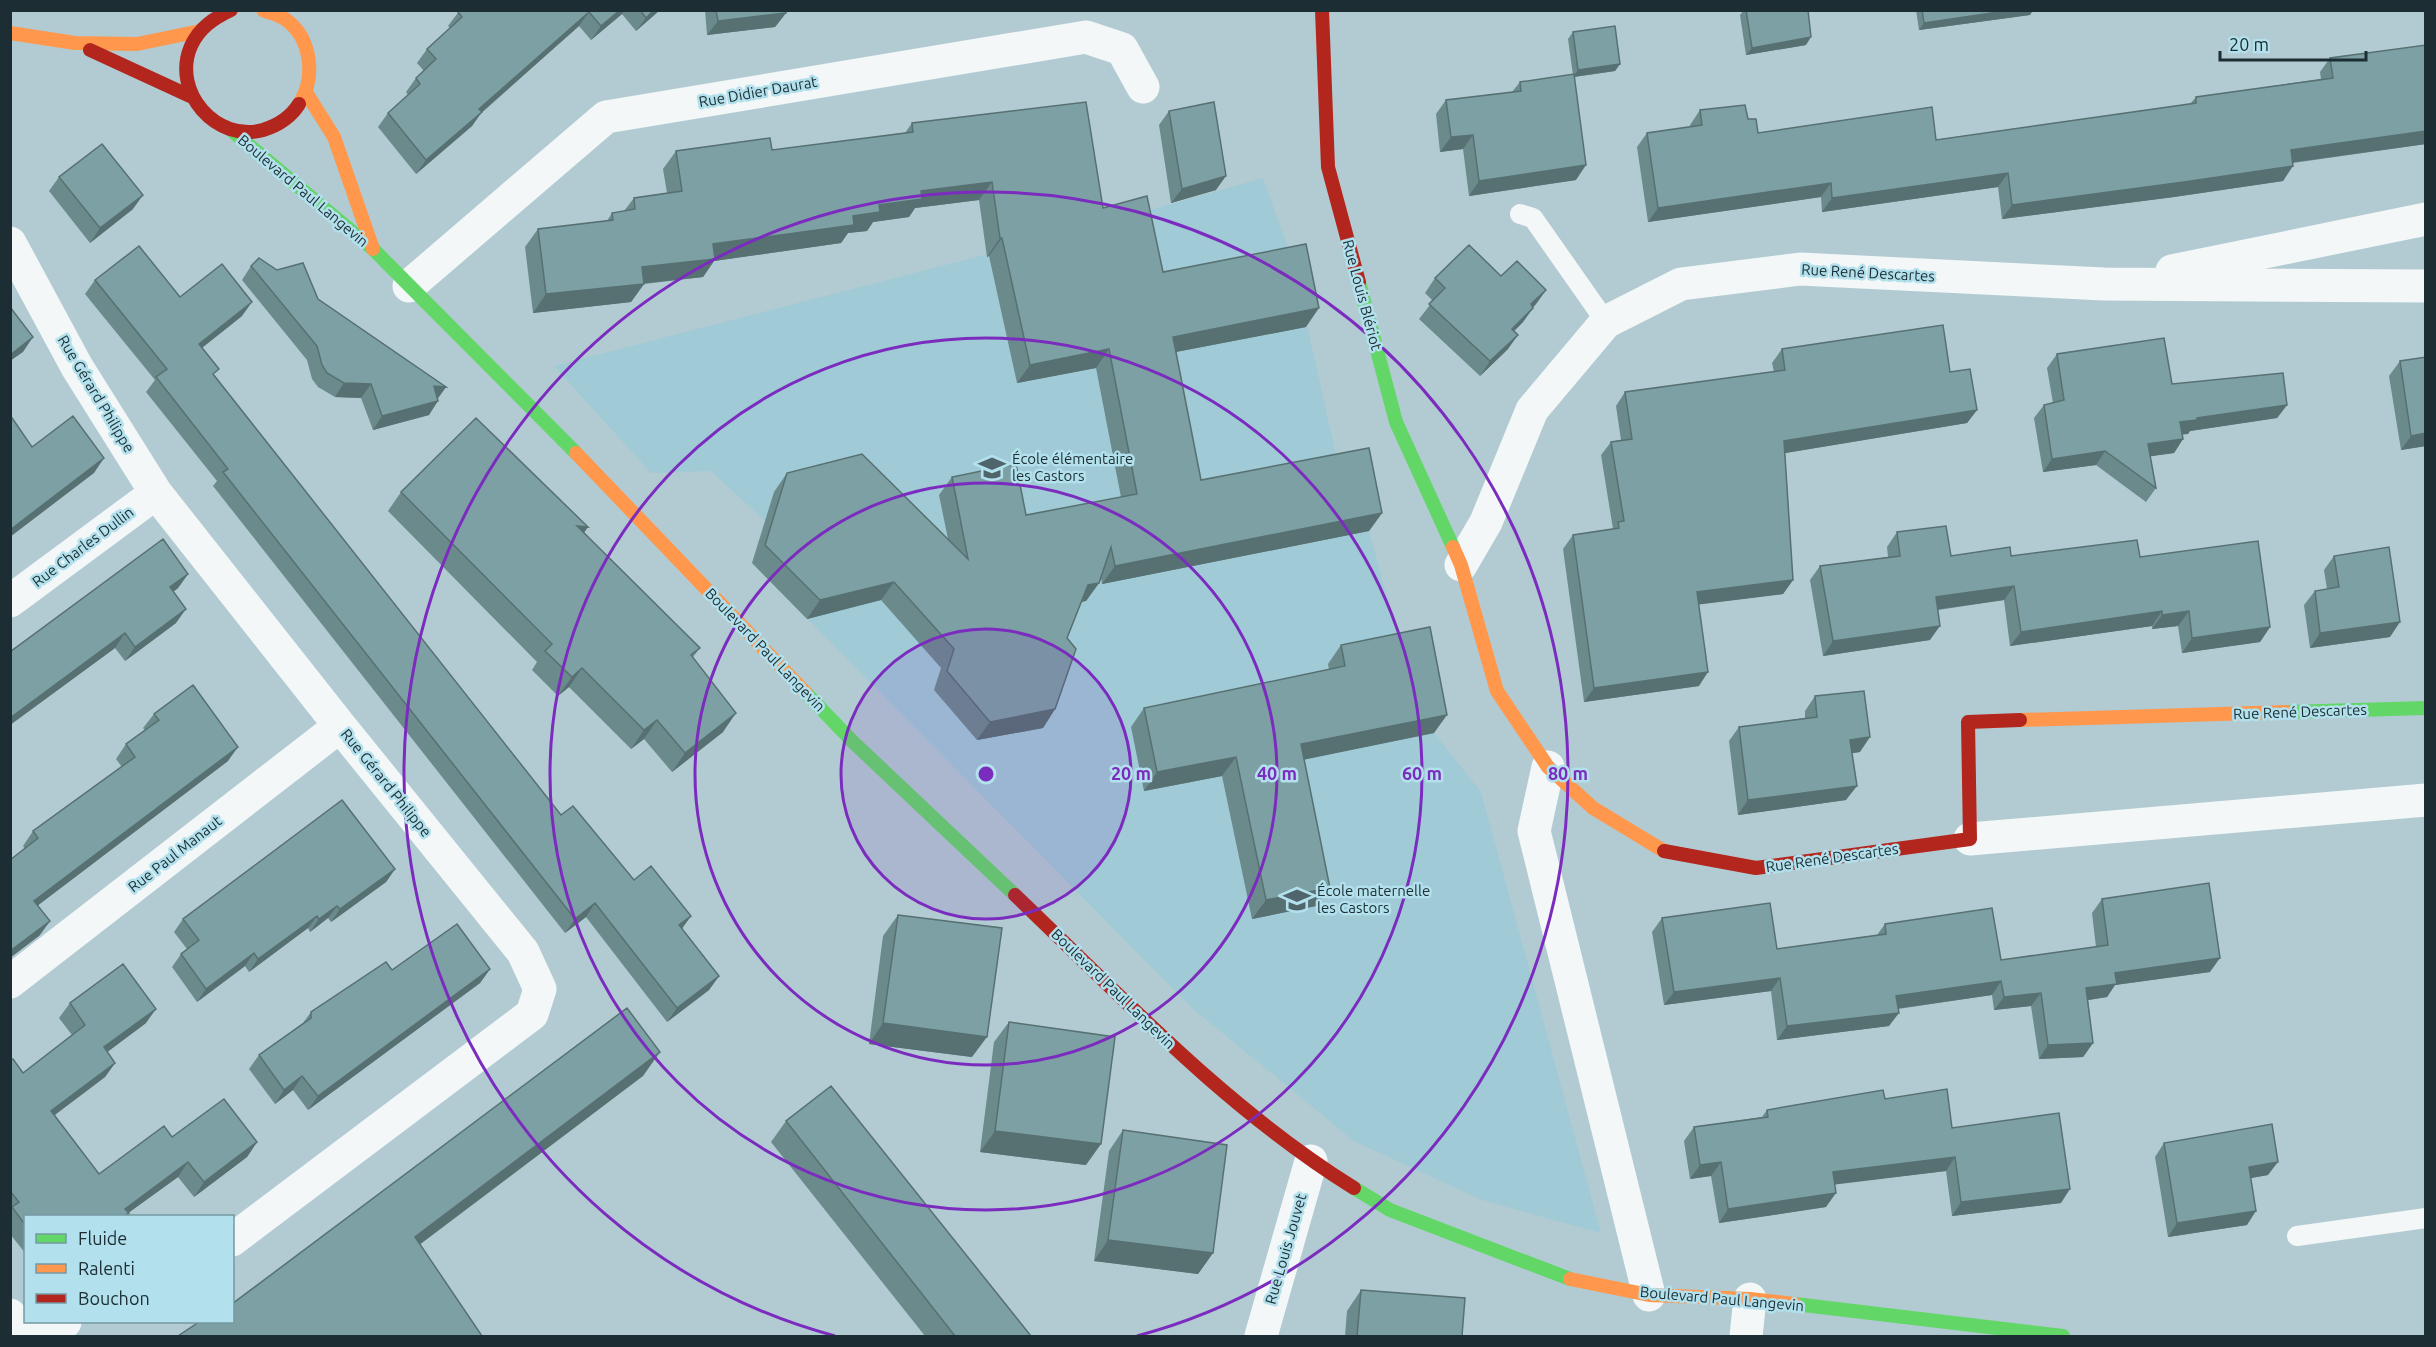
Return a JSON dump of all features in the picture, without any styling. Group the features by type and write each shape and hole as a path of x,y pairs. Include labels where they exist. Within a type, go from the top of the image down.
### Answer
{"street":[{"path":"192,97 186,78 186,59 193,40 214,18 231,10"},
{"path":"232,131 250,133 276,126 298,110 307,94 311,75 310,55 301,37 288,22 263,10"},
{"name":"Rue Louis Blériot","path":"1322,10 1328,167 1396,422 1461,565"},
{"path":"301,37 307,19"},
{"path":"10,33 75,43 137,44 200,31"},
{"name":"Rue Didier Daurat","path":"409,286 606,117 1086,37 1122,49 1143,87"},
{"path":"75,43 192,97"},
{"name":"Boulevard Paul Langevin","path":"307,94 334,137 374,250"},
{"name":"Boulevard Paul Langevin","path":"192,97 202,112 216,124 232,131 374,250 604,481 852,741 1214,1084 1311,1161 1390,1210 1565,1278 1649,1295 1750,1299 2063,1336"},
{"name":"Rue René Descartes","path":"2104,285 2426,219"},
{"name":"Rue Gérard Philippe","path":"10,243 77,367 156,493 523,952 540,989 532,1014 234,1238"},
{"name":"Rue René Descartes","path":"2426,286 2104,285 1800,269 1681,284 1605,322 1532,410 1486,522 1461,565 1497,691 1548,768 1593,808 1667,853 1756,868 1970,839 2426,800"},
{"name":"Rue Charles Dullin","path":"10,601 156,493"},
{"name":"Rue René Descartes","path":"1970,839 1968,723 2426,708"},
{"name":"Rue Paul Manaut","path":"10,982 340,726"},
{"path":"1548,768 1534,831 1649,1295"},
{"name":"Rue Louis Jouvet","path":"1261,1336 1311,1161"},
{"path":"1746,1336 1750,1299"},
{"path":"10,1316 26,1336"},
{"path":"33,1336 63,1323"}],"lane":[{"path":"1520,213 1533,218 1605,322"},
{"path":"2296,1236 2426,1218"}],"shaded area":[{"name":"École élémentaire les Castors","path":"1263,178 1293,262 1339,469 1356,466 1369,531 1401,649 1434,733 1481,792 1601,1233 1482,1200 1354,1141 1192,1008 752,563 765,521 711,471 651,473 554,366 1062,235"}],"building":[{"path":"460,10 620,10 601,26 589,12 479,109 482,112 426,160 388,113 420,84 416,78 436,59 427,49 462,17 458,12"},
{"path":"640,10 654,10 646,18"},
{"path":"716,10 785,10 786,13 718,21"},
{"path":"1746,10 1808,10 1811,37 1752,48"},
{"path":"1922,10 2012,10 1924,23"},
{"path":"1615,26 1620,64 1578,70 1573,32"},
{"path":"2426,45 2426,131 2291,150 2293,166 2012,205 2008,173 1832,198 1831,183 1658,208 1647,133 1702,125 1700,110 1745,105 1748,119 1756,119 1758,133 1932,107 1936,140 2196,103 2196,97 2333,78 2330,58"},
{"path":"1574,74 1586,165 1479,181 1473,135 1451,137 1446,100 1521,91 1520,82"},
{"path":"1086,102 1103,208 1147,196 1163,272 1306,244 1319,308 1173,337 1201,480 1369,448 1382,513 1115,566 1111,547 1099,583 1088,585 1067,638 1076,649 1055,709 990,722 947,671 954,649 894,582 820,600 765,545 787,473 862,454 968,559 952,477 1016,464 1026,515 1137,494 1109,349 1030,365 1002,238 1000,238 992,182 921,191 922,199 879,205 880,212 853,216 854,225 713,244 715,259 642,267 644,284 546,294 538,229 613,220 612,213 635,209 634,198 682,191 676,151 770,138 772,150 913,132 912,123"},
{"path":"1214,102 1226,176 1182,189 1169,111"},
{"path":"102,144 143,195 100,228 59,177"},
{"path":"1469,245 1501,276 1517,261 1546,290 1531,304 1533,308 1512,329 1518,335 1490,361 1429,304 1445,288 1435,278"},
{"path":"139,246 180,297 222,264 252,302 199,344 219,369 213,374 561,815 573,806 634,880 651,866 691,916 679,925 719,976 677,1008 595,903 575,919 223,472 228,469 156,377 167,369 95,280"},
{"path":"259,258 277,270 303,263 318,299 446,387 434,386 438,401 382,416 371,384 344,383 327,373 322,365 317,346 251,266"},
{"path":"10,307 33,337 10,355"},
{"path":"1943,325 1950,372 1970,369 1977,410 1784,441 1793,580 1697,592 1708,672 1594,688 1573,535 1619,528 1618,522 1624,521 1611,442 1632,439 1625,392 1785,370 1782,349"},
{"path":"2164,338 2172,384 2283,373 2287,405 2180,422 2183,439 2148,444 2156,488 2105,451 2052,459 2044,405 2064,400 2057,354"},
{"path":"2426,357 2426,433 2411,436 2400,361"},
{"path":"10,415 32,447 73,416 104,458 10,530"},
{"path":"476,418 588,527 577,526 700,648 691,655 736,713 685,753 657,720 644,730 582,668 572,677 545,651 552,644 401,492"},
{"path":"1946,526 1951,556 2010,547 2011,556 2137,540 2140,557 2258,541 2270,627 2192,638 2189,611 2162,615 2162,611 2021,632 2014,586 1936,597 1940,626 1833,641 1820,566 1900,556 1897,532"},
{"path":"163,539 188,574 170,587 186,609 135,647 125,633 10,718 10,652"},
{"path":"2389,547 2400,622 2320,633 2315,591 2339,587 2334,556"},
{"path":"1430,627 1447,715 1301,744 1330,888 1266,900 1236,757 1157,772 1144,708 1345,666 1341,645"},
{"path":"193,685 238,747 34,901 50,921 10,951 10,860 38,838 33,831 135,757 126,744 159,720 154,714"},
{"path":"1864,691 1870,737 1850,740 1857,786 1748,800 1739,727 1817,717 1815,696"},
{"path":"342,800 395,869 340,909 337,906 319,919 317,916 258,959 254,953 206,989 181,954 199,940 183,919"},
{"path":"2209,883 2220,958 2115,973 2117,984 2086,988 2093,1043 2048,1045 2041,993 2004,997 2001,981 1896,996 1899,1013 1787,1026 1780,978 1674,992 1662,918 1770,903 1777,949 1886,934 1885,924 1992,908 2001,960 2108,945 2102,899"},
{"path":"898,915 1002,928 987,1037 883,1023"},
{"path":"457,924 490,969 318,1096 302,1076 284,1090 259,1055 311,1018 311,1012 386,962 392,970"},
{"path":"123,964 156,1009 104,1047 115,1063 51,1111 99,1174 164,1126 172,1137 224,1099 257,1142 204,1182 188,1162 125,1209 129,1213 126,1215 24,1215 24,1223 12,1207 19,1202 10,1191 10,1061 13,1059 23,1073 85,1025 70,1003"},
{"path":"627,1008 660,1052 415,1237 482,1336 178,1336 198,1323 234,1323 234,1303"},
{"path":"1009,1022 1115,1037 1101,1144 995,1131"},
{"path":"831,1086 1031,1336 955,1336 786,1121"},
{"path":"1947,1089 1952,1128 2059,1113 2070,1189 1961,1202 1955,1157 1833,1172 1836,1193 1728,1209 1721,1162 1700,1165 1694,1127 1768,1117 1767,1110 1883,1090 1885,1099"},
{"path":"2272,1124 2278,1162 2249,1167 2256,1211 2177,1223 2164,1143"},
{"path":"1123,1130 1227,1145 1213,1253 1108,1240"},
{"path":"1361,1290 1465,1298 1462,1336 1357,1336"}],"traffic: fast":[{"path":"232,131 374,250 576,453"},
{"path":"1359,282 1396,422 1453,547"},
{"path":"806,693 852,741 1015,895"},
{"path":"2286,712 2426,708"},
{"path":"1354,1188 1390,1210 1570,1279"},
{"path":"1795,1304 2063,1336"}],"traffic: slow":[{"path":"263,10 285,19 294,27 306,47 308,82 299,104"},
{"path":"10,33 75,43 137,44 200,31"},
{"path":"307,94 334,137 373,249"},
{"path":"576,453 806,693"},
{"path":"1453,547 1461,565 1497,691 1548,767 1593,808 1664,851"},
{"path":"2020,720 2286,712"},
{"path":"1570,1279 1649,1295 1750,1299 1795,1304"}],"traffic: jam":[{"path":"231,10 219,16 198,34 191,46 186,63 187,80 202,110 215,121 230,129 246,132 263,130 279,123 288,117 299,104"},
{"path":"1322,10 1328,167 1359,282"},
{"path":"90,50 192,97"},
{"path":"1664,851 1756,868 1970,839 1968,722 2020,720"},
{"path":"1015,895 1136,1012 1219,1088 1307,1157 1354,1188"}],"place":[{"name":"École élémentaire les Castors","path":"992,468"},
{"name":"École maternelle les Castors","path":"1297,900"}]}
